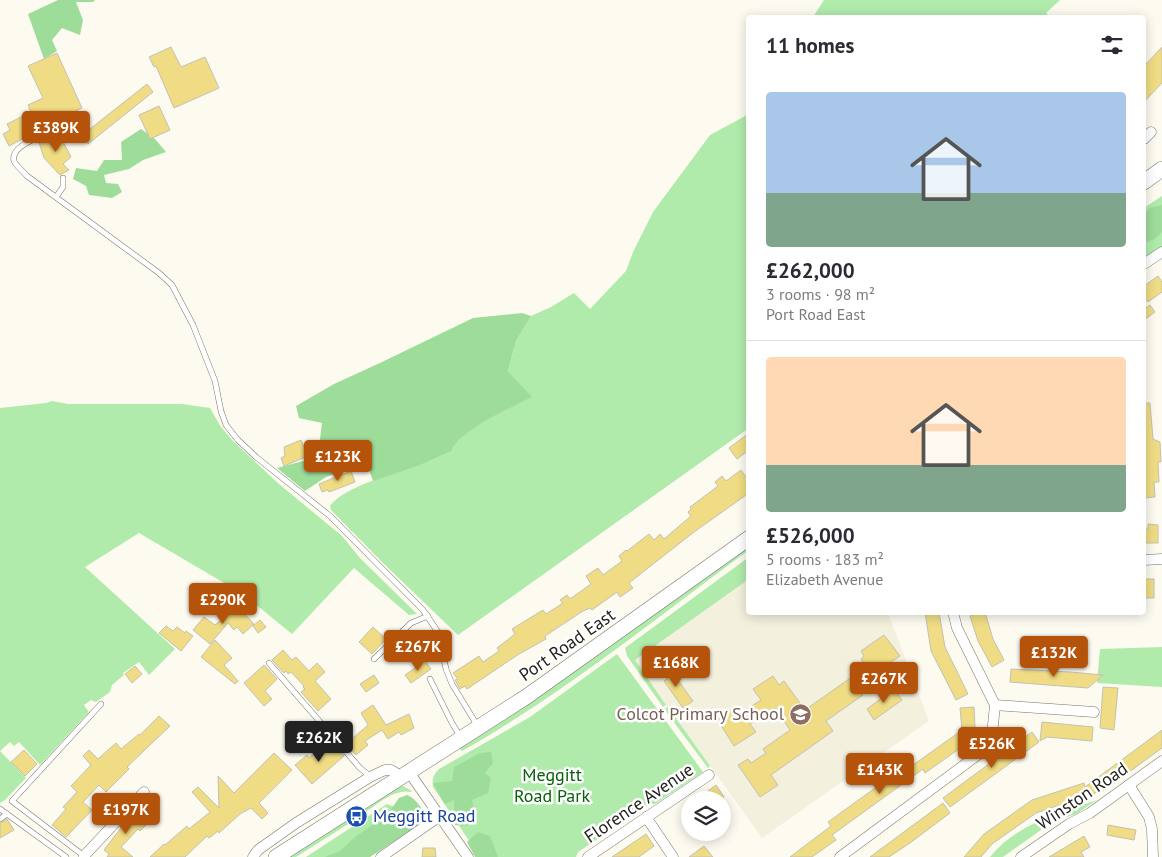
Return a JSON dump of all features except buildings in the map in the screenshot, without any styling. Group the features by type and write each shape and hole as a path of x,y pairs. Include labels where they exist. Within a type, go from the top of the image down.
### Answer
{"main road":[{"path":"1146,181 1162,169"},
{"name":"Port Road East","path":"276,857 479,728 566,669 746,540"}],"street":[{"path":"1146,263 1162,252"},
{"path":"1146,560 1162,559"},
{"path":"840,857 980,754 992,735 995,705 957,628 954,615"},
{"path":"995,705 1094,712"},
{"name":"Winston Road","path":"1021,857 1069,824 1090,813 1162,761"},
{"path":"254,857 258,850 296,823 370,777 385,770 406,774 440,816 468,857"},
{"name":"Florence Avenue","path":"588,857 709,775"},
{"path":"1128,785 1149,817 1152,829 1153,857"},
{"path":"81,856 144,792"},
{"path":"381,857 440,816"},
{"path":"646,817 674,857"}],"lane":[{"path":"82,123 45,134 22,145 14,155 16,164 27,176 159,273 172,285 193,325 215,381 226,425 238,440 256,457 330,516 428,616 438,632 446,669 452,684 479,728"},
{"path":"56,197 63,187 63,178"},
{"path":"374,659 411,623 428,616"},
{"path":"269,663 360,768 370,777"},
{"path":"430,678 452,723 462,738"},
{"path":"81,856 12,801 101,704"},
{"path":"0,809 66,857"},
{"path":"0,819 7,814"}],"shaded area":[{"name":"Colcot Primary School","path":"746,581 746,615 889,615 929,721 762,838 731,795 731,791 728,791 634,660"}],"green space":[{"path":"58,0 95,0 93,2 76,2 83,20 80,35 62,28 52,40 57,51 44,59 28,14"},
{"path":"824,0 1060,0 1046,13 1048,15 814,15"},
{"path":"746,116 746,430 458,635 385,565 331,510 330,506 336,499 357,487 415,467 452,451 456,443 474,427 531,397 508,371 516,341 531,316 574,293 590,309 626,271 633,252 653,212 710,135"},
{"path":"141,129 155,139 166,152 143,160 129,169 104,175 106,183 118,184 122,192 112,198 89,195 86,186 73,179 76,168 97,171 104,160 122,160 121,142"},
{"path":"1162,196 1162,247 1146,258 1146,207"},
{"path":"1162,205 1162,232 1155,239 1146,242 1146,213 1150,208"},
{"path":"522,313 531,316 516,341 508,371 532,397 474,428 456,444 452,451 418,466 373,481 366,461 326,477 305,491 277,468 303,461 314,471 327,463 320,439 322,423 299,418 296,406 334,384 473,318"},
{"path":"52,401 68,404 182,404 210,408 221,427 233,441 279,484 342,536 360,558 417,614 409,615 354,568 292,634 243,594 139,533 85,567 175,649 149,675 139,662 123,673 124,675 112,685 110,692 96,702 91,700 84,705 89,712 40,765 19,742 14,746 10,742 0,751 0,408"},
{"path":"746,548 746,552 572,681 462,751 459,748"},
{"path":"746,559 746,581 635,660 666,705 663,707 627,656 625,648"},
{"path":"1162,647 1162,687 1097,683 1100,649"},
{"name":"Meggitt Road Park","path":"617,654 703,772 655,804 650,804 578,852 576,857 480,857 433,787 435,773 530,717"},
{"path":"668,707 710,766 708,768 664,709"},
{"path":"0,751 26,778 0,803"},
{"path":"491,752 493,763 485,773 491,778 488,793 472,800 474,810 466,826 455,825 454,800 445,804 433,783 452,781 454,767 480,753"},
{"path":"403,786 412,791 398,792 364,813 361,810 397,787"},
{"path":"407,795 418,804 424,814 424,817 417,826 370,857 325,857 340,851 355,837 387,815 399,798"},
{"path":"1097,800 1076,814 1052,822 1003,857 990,857 1025,828 1053,815"},
{"path":"387,804 395,807 395,816 341,857 306,857"},
{"path":"351,817 353,821 296,857 288,857"},
{"path":"478,832 490,836 498,857 475,857 467,842"}],"place":[{"name":"Colcot Primary School","path":"800,714"},
{"name":"Meggitt Road","path":"357,816"}]}
